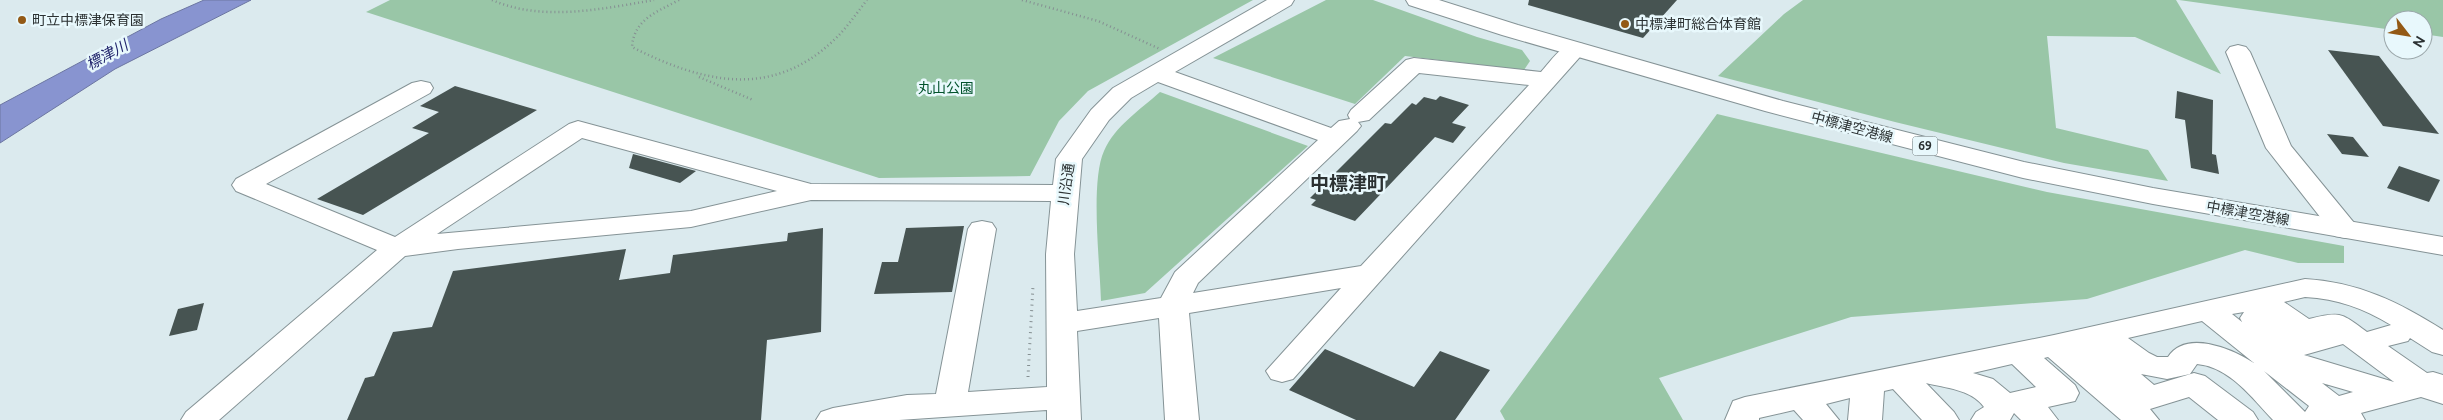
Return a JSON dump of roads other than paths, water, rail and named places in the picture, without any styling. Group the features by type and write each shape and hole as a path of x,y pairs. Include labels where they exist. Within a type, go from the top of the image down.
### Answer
{"main road":[{"name":"川沿通","path":"1064,409 1060,254 1064,193 1069,159 1100,114 1160,62 1283,0"},
{"name":"中標津空港線","path":"1417,0 1575,49 1774,106 2023,170 2153,196 2443,246"},
{"path":"1282,371 1575,49"},
{"path":"2238,52 2279,148 2345,230"},
{"path":"1160,62 1348,126"},
{"path":"1182,420 1173,305 1185,279 1348,126 1414,65 1547,80"},
{"path":"421,88 245,185 397,248 458,240 691,219 811,192 1064,193"},
{"path":"198,420 397,248 578,130 811,192"},
{"path":"950,404 982,228"},
{"path":"1061,324 1370,274"},
{"path":"1742,420 1745,409 1812,409 1868,384 2305,288 2325,288 2347,292 2386,306 2443,345"},
{"path":"2233,304 2262,353 2341,414"},
{"path":"2233,304 2294,347 2330,338 2425,387"},
{"path":"2336,309 2388,336 2425,387"},
{"path":"2079,339 2152,367 2168,369 2179,366 2183,358 2191,353 2218,357 2236,364 2248,373 2292,420 2341,414 2425,387"},
{"path":"2079,339 2142,420"},
{"path":"2079,339 2148,398 2194,384 2241,420"},
{"path":"2018,352 2062,393 2022,401 2041,420"},
{"path":"2262,353 2425,387"},
{"path":"1913,374 1942,420"},
{"path":"1913,374 1989,391 1999,400 2001,407 1996,415 1988,420"},
{"path":"1865,420 1868,384"},
{"path":"833,420 907,407 950,404 1064,409"}],"water":[{"name":"標津川","path":"204,0 251,0 115,69 0,143 0,105 161,19"}],"place":[{"name":"町立中標津保育園","path":"22,20"},
{"name":"中標津町総合体育館","path":"1625,24"}],"district":[{"name":"中標津町","path":"1348,183"}],"park label":[{"name":"丸山公園","path":"946,88"}]}
